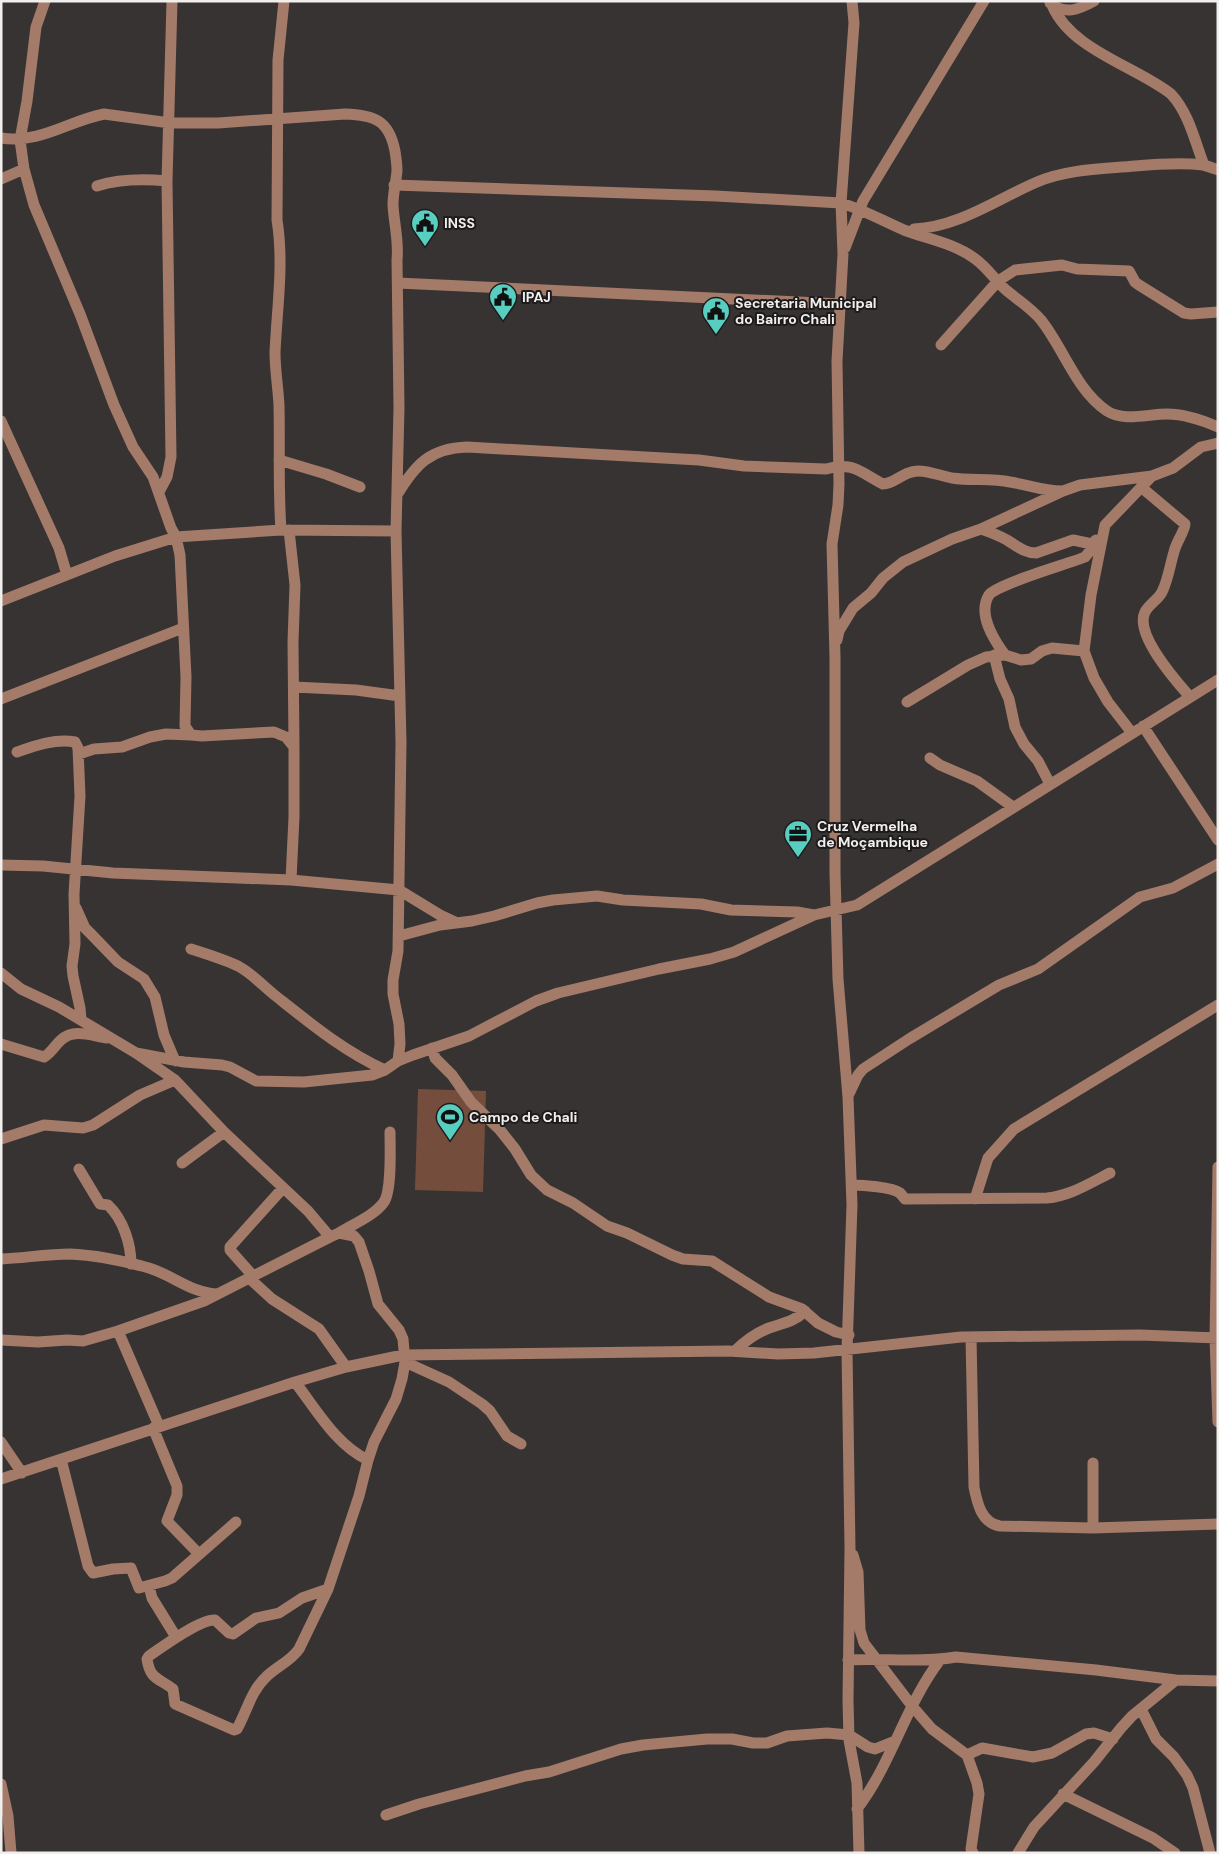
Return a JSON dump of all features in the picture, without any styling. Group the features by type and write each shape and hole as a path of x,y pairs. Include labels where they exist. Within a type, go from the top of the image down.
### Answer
{"street":[{"path":"45,1 36,27 20,140 24,169 34,205 80,314 114,405 133,447 153,477 176,537 180,555 186,676 186,726 191,735"},
{"path":"159,492 167,477 171,457 167,181 172,1"},
{"path":"284,1 278,60 277,220 280,252 279,309 275,358 279,402 278,490 295,586 293,642 294,817 291,880"},
{"path":"852,1 854,23 841,204 843,254 837,361 838,505 832,544 835,649 834,873 838,979 848,1097 852,1184 849,1335 847,1350 850,1549 849,1734 855,1770 859,1853"},
{"path":"843,254 863,201 984,1"},
{"path":"1050,3 1062,10 1069,11 1094,1"},
{"path":"1050,3 1057,16 1072,34 1164,89 1177,101 1205,165 1218,170"},
{"path":"1,138 20,140 40,136 104,114 170,123 218,123 345,114 363,115 381,122 391,135 397,172 393,206 399,242 399,408 396,531 400,696 399,936 393,980 393,994 399,1024 400,1044 398,1061"},
{"path":"905,230 927,229 948,224 1039,181 1062,175 1095,169 1159,164 1205,165 1218,161"},
{"path":"1,179 24,169"},
{"path":"97,186 107,182 133,180 167,181"},
{"path":"394,185 716,196 841,204 860,209 905,230 957,248 975,259 1040,320 1086,390 1108,412 1116,416 1184,415 1217,426"},
{"path":"942,345 998,281 1021,268 1062,265 1077,269 1129,271 1139,286 1184,313 1218,312"},
{"path":"398,282 840,304"},
{"path":"1,421 59,548 67,576"},
{"path":"835,649 839,631 853,608 871,593 883,578 903,562 933,547 981,529 1062,491 1080,485 1152,476 1173,468 1202,447 1218,442"},
{"path":"397,496 415,468 436,453 450,448 507,448 699,460 744,466 826,469 838,466 858,469 883,484 888,484 905,473 920,471 954,478 982,478 1048,491 1062,491"},
{"path":"279,460 326,474 360,487"},
{"path":"1132,733 1108,702 1094,678 1084,651 1091,595 1103,532 1109,519 1152,476"},
{"path":"1141,486 1185,524 1176,543 1165,586 1158,599 1145,612 1143,624 1162,662 1190,697"},
{"path":"160,542 169,522"},
{"path":"981,529 1030,553 1036,553 1073,540 1092,544"},
{"path":"1,602 115,556 176,537 285,530 396,531"},
{"path":"1050,784 1038,761 1024,744 1015,727 1009,699 1000,680 999,655 987,627 986,606 988,596 997,589 1085,557 1092,544 1103,532"},
{"path":"1,698 183,628"},
{"path":"907,702 968,665 999,655 1021,660 1031,659 1042,651 1052,648 1084,651"},
{"path":"136,1053 175,1061 222,1065 250,1079 266,1082 328,1080 372,1075 385,1070 398,1061 469,1036 536,1001 558,993 734,952 814,915 860,904 1218,680"},
{"path":"294,687 356,690 400,696"},
{"path":"1143,726 1218,840"},
{"path":"79,754 94,749 122,747 150,737 166,734 274,732 286,737 294,747"},
{"path":"17,752 42,744 69,740 78,745 80,796 75,907 76,944 72,966 81,1019"},
{"path":"930,758 946,768 977,781 1013,807"},
{"path":"848,1097 855,1080 863,1069 909,1039 999,984 1038,969 1145,894 1173,888 1218,864"},
{"path":"1,865 113,873 291,880 399,890 440,915 457,922"},
{"path":"399,936 440,925 494,916 553,900 597,896 623,900 701,904 731,910 797,912 814,915"},
{"path":"75,907 85,928 118,962 144,978 155,997 164,1035 175,1061"},
{"path":"191,949 238,966 342,1047 366,1062 385,1070"},
{"path":"1,973 21,989 81,1019 175,1080 224,1132 335,1235 354,1236 359,1242 370,1271 378,1304 399,1330 403,1338 404,1359 402,1379 396,1399 374,1442 359,1496 328,1589 295,1655 267,1675 256,1688 237,1729 234,1730 175,1704 173,1690 149,1672 147,1659 176,1637 211,1620 215,1620 229,1633 233,1634 256,1618 279,1613 302,1598 328,1589"},
{"path":"975,1199 988,1158 1014,1129 1218,1005"},
{"path":"1,1044 44,1056 50,1053 60,1040 74,1033 111,1039"},
{"path":"432,1048 435,1058 452,1074 471,1102 500,1130 515,1149 531,1175 547,1190 573,1203 607,1226 627,1233 672,1255 683,1259 712,1261 769,1297 805,1311 818,1323 836,1332 849,1335"},
{"path":"1,1139 44,1125 83,1128 93,1125 140,1095 175,1080"},
{"path":"182,1163 224,1132"},
{"path":"1,1340 38,1342 83,1341 118,1331 186,1308 335,1235 369,1215 383,1204 387,1198 390,1132"},
{"path":"1218,1167 1216,1338 1218,1422"},
{"path":"79,1169 100,1204 108,1205 115,1213 130,1247 131,1264"},
{"path":"852,1184 892,1190 901,1194 905,1199 1060,1197 1110,1173"},
{"path":"283,1188 230,1247 230,1250 251,1277 272,1299 318,1329 346,1367"},
{"path":"1,1258 70,1254 92,1255 164,1274 199,1292 216,1294"},
{"path":"735,1351 754,1335 768,1328 787,1323 799,1317 805,1311"},
{"path":"118,1331 177,1486 177,1495 167,1521 198,1553"},
{"path":"1,1479 295,1382 346,1367 404,1359 735,1351 778,1354 847,1350 971,1337 1140,1336 1216,1338"},
{"path":"971,1337 973,1479 978,1507 985,1517 995,1525 1093,1528 1218,1524"},
{"path":"404,1359 422,1372 449,1382 482,1404 490,1411 507,1436 521,1444"},
{"path":"295,1382 338,1437 350,1449 368,1460"},
{"path":"1,1442 22,1473"},
{"path":"61,1459 90,1571 96,1573 112,1569 131,1568 137,1586 149,1586 172,1578 198,1553 236,1522"},
{"path":"1093,1463 1093,1528"},
{"path":"850,1549 858,1572 860,1630 864,1643 932,1729 967,1755 977,1783 978,1794 971,1849 973,1853"},
{"path":"149,1586 152,1598 176,1637"},
{"path":"848,1660 940,1660 956,1657 1096,1670 1176,1680 1218,1681"},
{"path":"857,1809 871,1791 925,1680 940,1660"},
{"path":"1018,1853 1034,1826 1090,1767 1132,1716 1176,1680"},
{"path":"1142,1709 1156,1739 1174,1757 1187,1775 1198,1804 1210,1853"},
{"path":"967,1755 982,1748 1032,1757 1052,1753 1086,1734 1094,1733 1113,1739"},
{"path":"386,1815 419,1804 524,1776 549,1772 634,1746 707,1738 732,1739 754,1744 767,1743 787,1736 801,1734 849,1734 868,1747 875,1749 895,1741"},
{"path":"1,1784 8,1816 11,1853"},
{"path":"1064,1794 1153,1838 1175,1853"}],"shaded area":[{"name":"Campo de Chali","path":"418,1089 486,1091 483,1192 415,1190"}],"place":[{"name":"INSS","path":"425,247"},
{"name":"IPAJ","path":"503,321"},
{"name":"Secretaria Municipal do Bairro Chali","path":"716,335"},
{"name":"Cruz Vermelha de Moçambique","path":"798,858"},
{"name":"Campo de Chali","path":"450,1141"}]}
